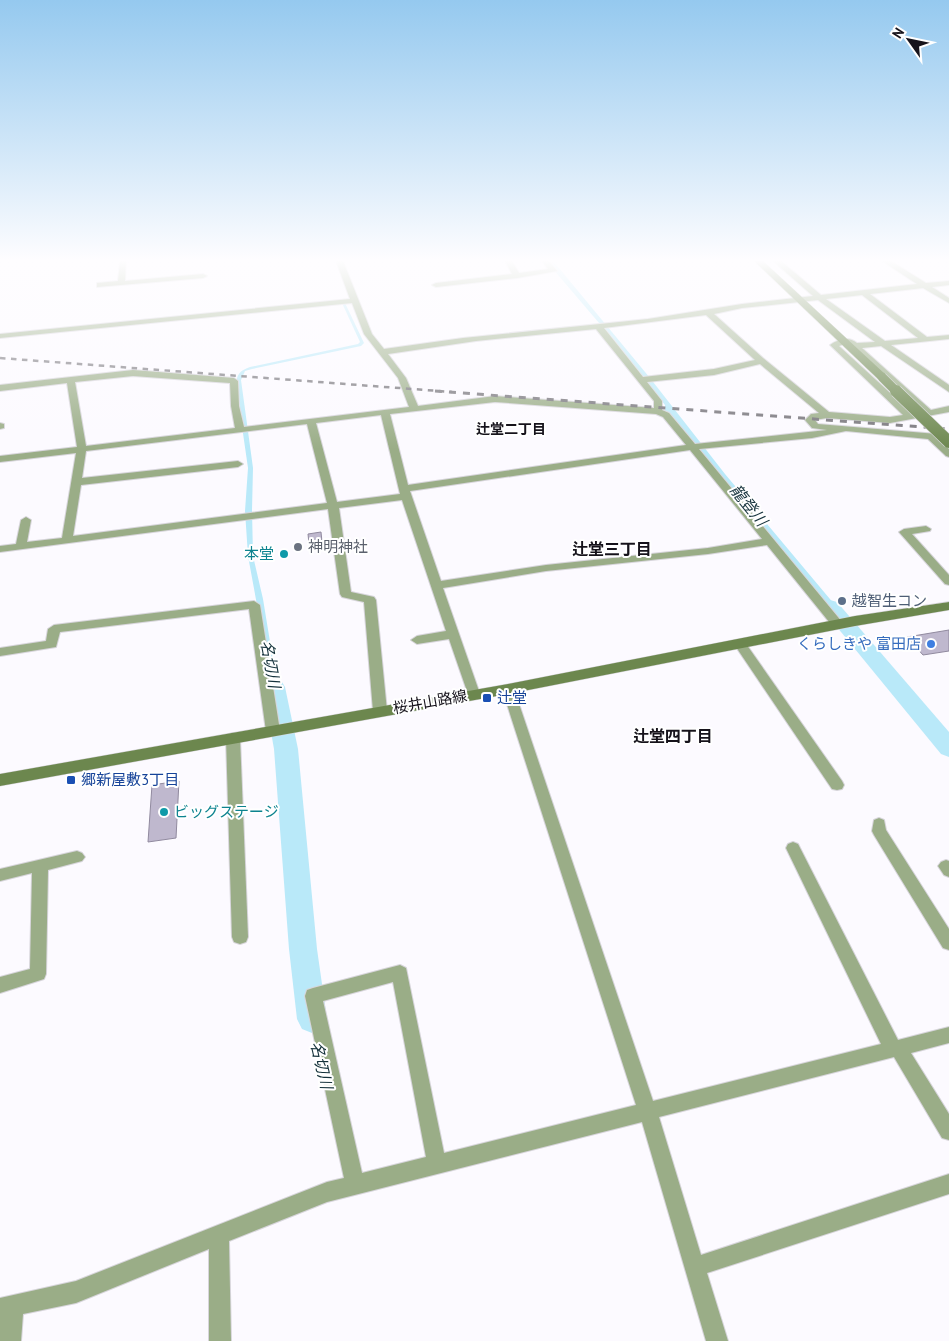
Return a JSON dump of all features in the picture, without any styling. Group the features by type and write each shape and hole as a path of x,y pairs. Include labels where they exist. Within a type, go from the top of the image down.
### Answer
{"main road":[{"path":"824,324 949,442"},
{"name":"桜井山路線","path":"0,780 508,689 838,624 949,606"}],"street":[{"path":"0,336 126,324"},
{"path":"364,324 368,334 402,378 414,408"},
{"path":"383,352 488,337 618,324"},
{"path":"720,324 761,361 827,415"},
{"path":"855,324 949,389"},
{"path":"905,324 925,339"},
{"path":"597,326 658,401 658,411"},
{"path":"910,416 834,345 843,341 859,345 949,337"},
{"path":"859,345 933,412"},
{"path":"641,380 714,372 761,361"},
{"path":"0,388 132,373 234,381 235,406 240,429"},
{"path":"67,540 82,448 71,381"},
{"path":"0,458 495,398 658,411 666,415 838,624"},
{"path":"949,410 890,420 827,415 814,416 810,420 815,426 842,430 949,438"},
{"path":"385,412 405,492 474,694"},
{"path":"311,421 333,505 346,594 370,600 380,711"},
{"path":"0,549 333,505 692,447 812,435 842,430"},
{"path":"931,437 949,454"},
{"path":"77,482 238,464"},
{"path":"21,546 26,520"},
{"path":"926,529 904,532 949,582"},
{"path":"437,585 546,568 708,550 770,541"},
{"path":"0,652 52,644 54,629 254,604 273,731"},
{"path":"417,640 453,634"},
{"path":"740,644 837,785"},
{"path":"508,689 648,1112 716,1341"},
{"path":"234,738 240,937"},
{"path":"879,824 879,831 949,944"},
{"path":"793,848 896,1049 949,1131"},
{"path":"0,875 77,857"},
{"path":"0,985 38,974 40,865"},
{"path":"355,1185 313,996 400,973 437,1164"},
{"path":"10,1341 6,1308 76,1292 327,1192 949,1035"},
{"path":"695,1267 949,1184"},
{"path":"219,1235 220,1341"}],"water":[{"path":"351,324 355,324 364,343 361,346 252,369 245,371 241,380 253,468 253,556 263,599 282,715 275,717 268,665 248,556 245,511 248,468 236,381 239,373 250,367 358,344 360,342"},
{"path":"600,324 605,324 725,474 845,617 836,619 675,420 665,411 665,405"}],"building":[{"path":"321,532 322,542 309,544 308,534"},
{"name":"くらしきや 富田店","path":"949,630 949,651 923,655 907,637"},
{"name":"ビッグステージ","path":"179,781 176,838 148,842 152,785"}],"waterway":[{"name":"龍登川","path":"830,606 949,748"},
{"name":"名切川","path":"274,687 286,749 303,949 312,1019"}],"railway":[{"path":"0,358 452,392"},
{"path":"435,391 949,429"}],"place":[{"name":"神明神社","path":"298,547"},
{"name":"本堂","path":"284,554"},
{"name":"越智生コン","path":"842,601"},
{"name":"くらしきや 富田店","path":"931,644"},
{"name":"辻堂","path":"487,698"},
{"name":"郷新屋敷3丁目","path":"71,780"},
{"name":"ビッグステージ","path":"164,812"}],"district":[{"name":"辻堂二丁目","path":"511,429"},
{"name":"辻堂三丁目","path":"612,549"},
{"name":"辻堂四丁目","path":"673,736"}]}
